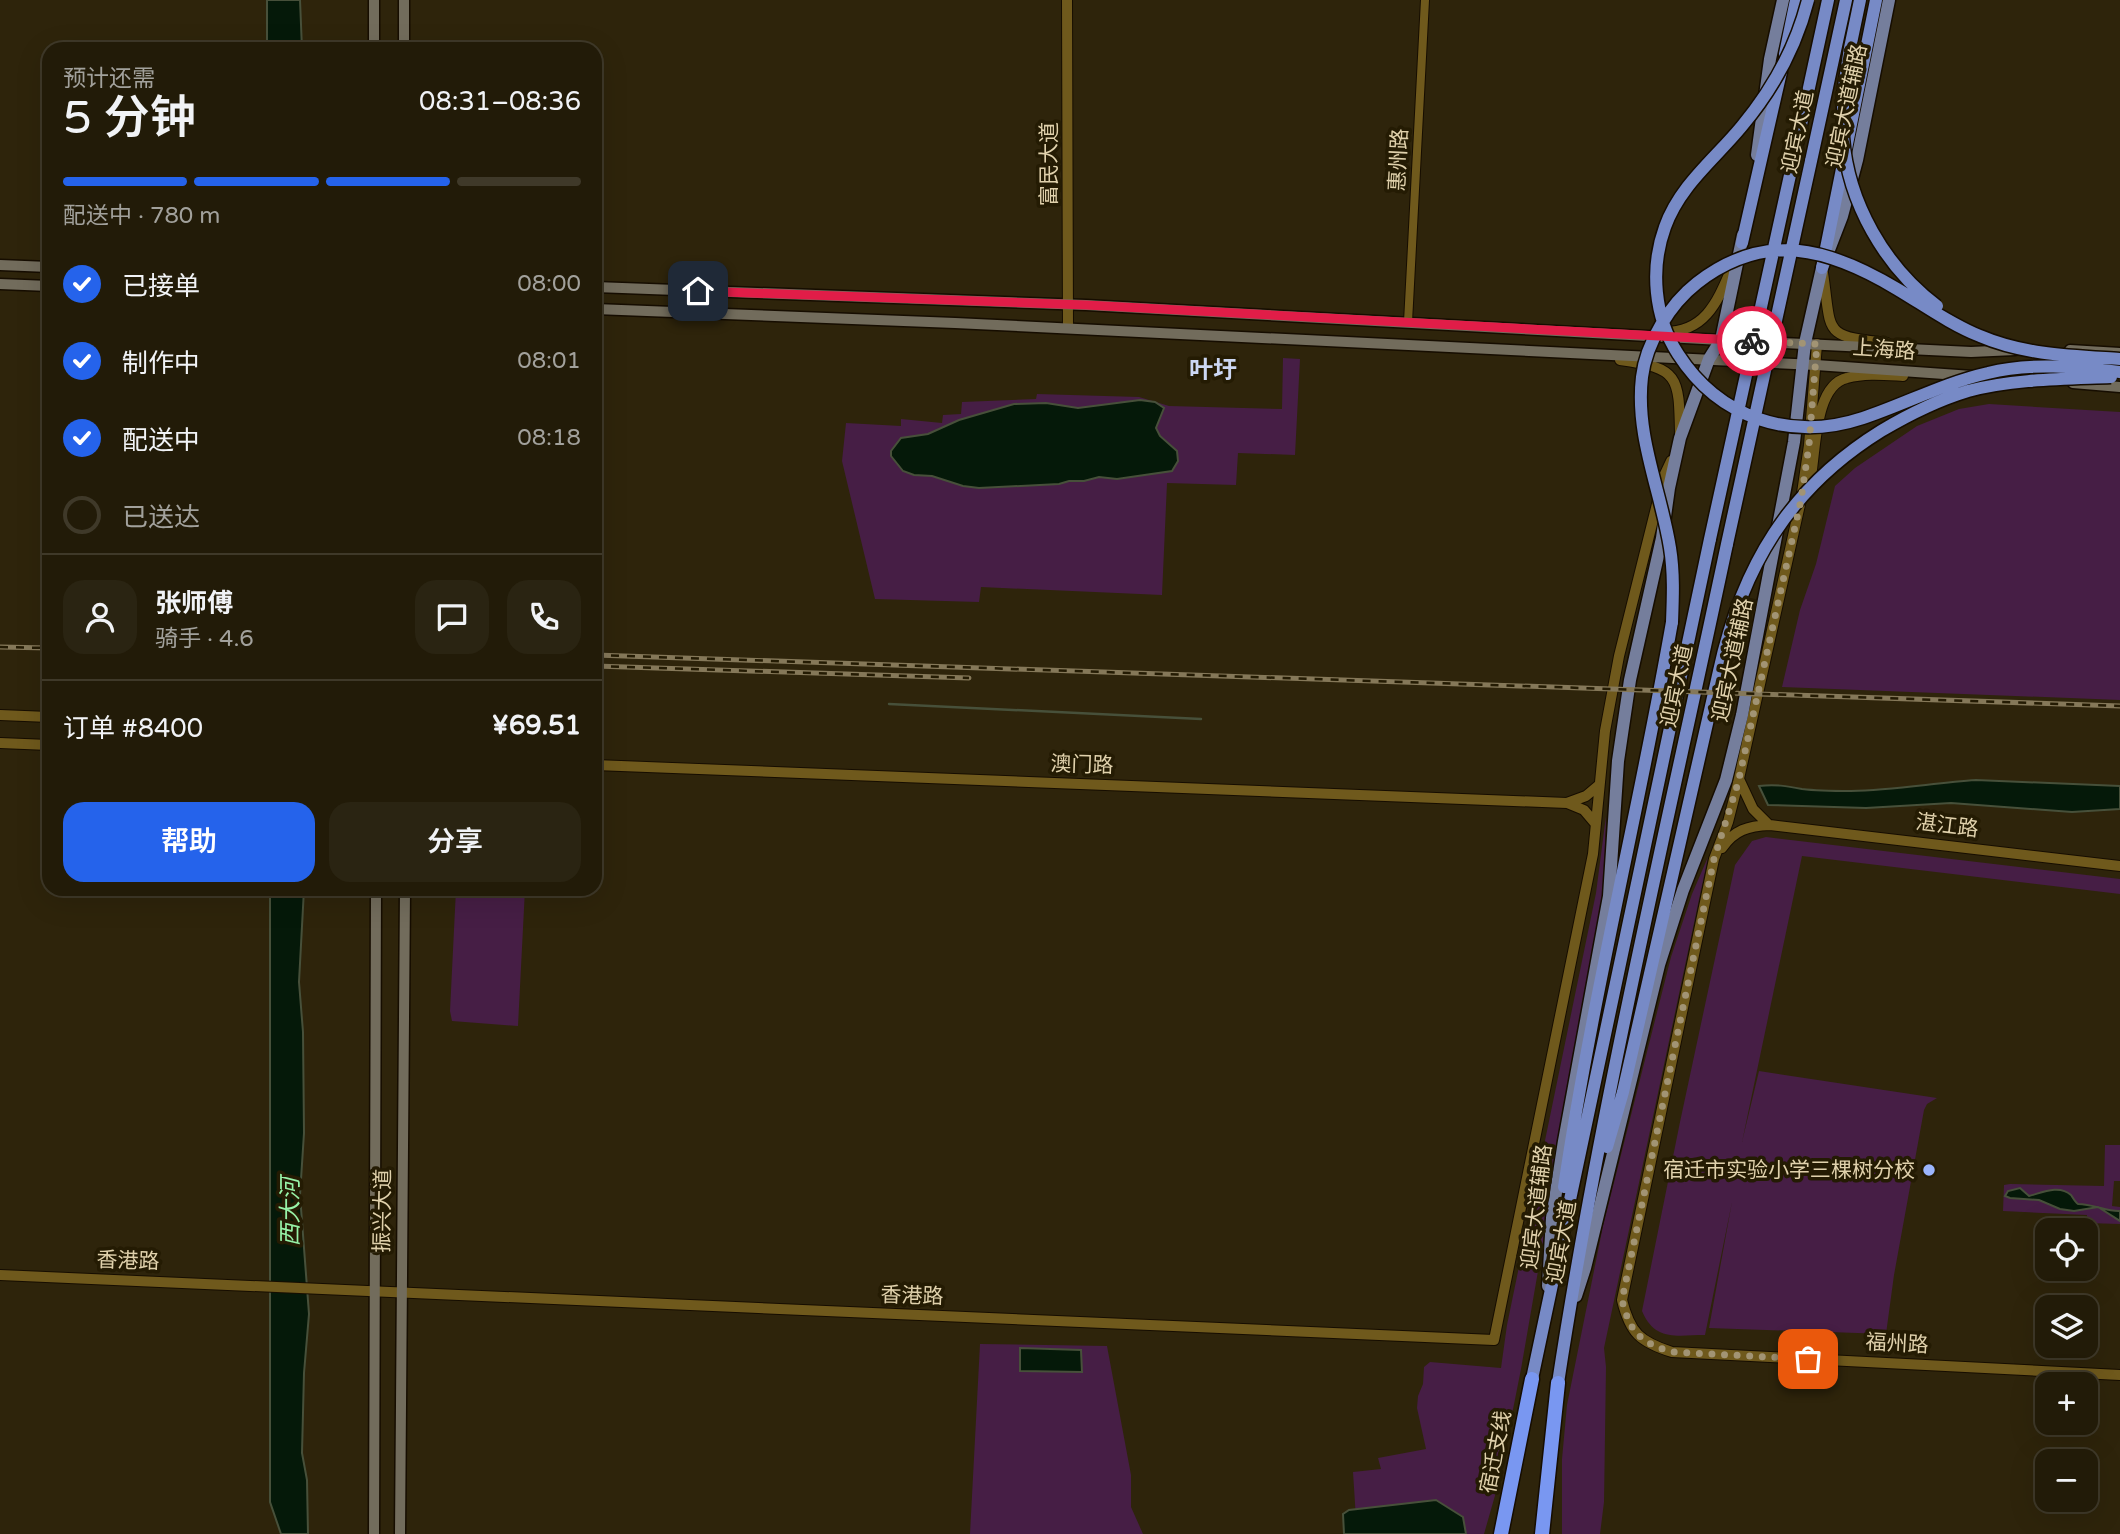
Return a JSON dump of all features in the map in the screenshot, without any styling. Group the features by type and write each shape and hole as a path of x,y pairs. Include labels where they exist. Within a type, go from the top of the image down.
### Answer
{"highway":[{"path":"1742,243 1797,0"},
{"path":"1808,0 1797,34 1774,82 1742,127 1696,176 1665,225 1658,252 1656,283 1660,312 1672,345 1688,370 1713,395 1731,407 1781,425 1806,428 1862,418 1957,381 1990,372 2040,367 2120,372"},
{"name":"迎宾大道","path":"1532,1379 1710,539 1828,0"},
{"name":"迎宾大道","path":"1558,1383 1587,1210 1727,544 1846,0"},
{"path":"1860,0 1843,94 1843,139 1855,191 1876,240 1905,279 1937,306 1962,320 2032,348 2120,359"},
{"path":"1822,268 1876,0"},
{"path":"1546,1309 1574,1116 1609,932 1650,746 1672,622 1674,581 1670,547 1640,412 1642,375 1651,344 1671,310 1692,286 1713,270 1758,251 1788,249 1828,255 1856,265 1937,315 1979,336 2035,352 2120,359"},
{"path":"1587,1210 1623,1092 1733,615 1747,580 1768,543 1811,485 1842,459 1896,422 1940,401 1969,391 2006,384 2120,377"},
{"name":"宿迁支线","path":"1501,1534 1532,1379"},
{"path":"1542,1534 1558,1383"}],"main road":[{"path":"373,0 374,42"},
{"path":"404,0 404,42"},
{"name":"迎宾大道辅路","path":"1546,1309 1552,1218 1609,896 1612,817 1624,717 1680,438 1709,359 1721,340 1742,243 1770,59 1783,0"},
{"name":"迎宾大道辅路","path":"1568,1316 1586,1268 1659,965 1683,890 1726,780 1739,728 1783,509 1809,364 1822,268 1842,216 1857,160 1889,0"},
{"path":"0,265 42,267"},
{"path":"0,284 42,286"},
{"name":"上海路","path":"602,287 1069,304 1971,352 2056,349 2120,353"},
{"path":"952,300 963,309 962,319 955,323"},
{"name":"上海路","path":"602,309 1068,328 1809,364 2120,387"},
{"path":"1170,310 1166,326 1172,333"},
{"name":"振兴大道","path":"374,1534 376,896"},
{"name":"振兴大道","path":"400,1534 405,896"}],"street":[{"name":"富民大道","path":"1067,0 1068,328"},
{"name":"惠州路","path":"1408,323 1425,0"},
{"path":"1546,330 1579,328 1674,332 1687,328 1715,306 1742,243"},
{"path":"1822,268 1828,319 1833,329 1841,336 1971,352"},
{"path":"1545,352 1658,366 1669,373 1681,404 1680,438 1664,476 1619,656 1605,731 1595,823"},
{"path":"1714,859 1738,779 1801,500 1809,445 1809,364"},
{"path":"1786,571 1805,508 1824,397 1836,382 1866,375 1987,377"},
{"path":"0,715 42,717"},
{"path":"0,743 42,745"},
{"name":"澳门路","path":"602,765 1567,803"},
{"path":"1738,779 1753,809 1770,825"},
{"path":"1567,803 1586,796 1599,785"},
{"path":"1567,803 1584,810 1595,823"},
{"name":"香港路","path":"0,1275 1494,1340 1594,854 1595,823"},
{"name":"湛江路","path":"1714,859 1738,831 1755,825 1770,825 2120,866"},
{"name":"福州路","path":"1714,859 1622,1300 1631,1328 1653,1346 1672,1352 2120,1375"}],"shaded area":[{"path":"1283,358 1300,359 1295,455 1238,453 1236,485 1167,483 1162,595 981,587 979,602 875,599 842,461 846,423 901,426 901,419 942,423 943,415 961,414 962,402 1036,399 1037,394 1139,397 1169,406 1282,409"},
{"path":"1989,404 2120,412 2120,700 1782,687 1800,610 1816,564 1835,486 1855,468 1917,426 1959,409"},
{"path":"1606,816 1604,891 1521,1369 1498,1485 1484,1534 1357,1534 1353,1472 1381,1469 1378,1458 1426,1449 1417,1408 1424,1367 1430,1362 1501,1368 1507,1325 1596,893"},
{"path":"1766,837 2120,879 2120,894 1802,856 1742,1142 1759,1071 1937,1098 1927,1104 1924,1110 1886,1334 1709,1328 1732,1202 1705,1335 1676,1336 1660,1332 1647,1321 1642,1311 1735,865 1752,841"},
{"path":"1708,857 1604,1348 1604,1502 1600,1534 1562,1534 1562,1459 1567,1405 1603,1226 1671,957 1692,894"},
{"path":"456,896 525,896 518,1026 452,1021 450,1011"},
{"path":"2105,1145 2120,1145 2120,1181 2114,1181 2112,1206 2120,1207 2120,1224 2098,1223 2098,1218 2087,1218 2087,1215 2003,1211 2004,1185 2104,1186"},
{"path":"980,1344 1107,1346 1131,1475 1131,1507 1143,1534 970,1534"}],"water":[{"path":"267,0 300,0 302,42 267,42"},
{"path":"1140,400 1155,402 1164,408 1156,428 1160,436 1177,451 1178,461 1172,471 1117,479 1099,477 1059,484 979,488 903,471 891,456 891,451 901,438 928,434 959,420 1014,404 1046,403 1078,408"},
{"path":"1976,780 2120,786 2120,809 2072,812 1951,803 1866,808 1768,805 1759,786 1851,791"},
{"name":"西大河","path":"270,896 304,896 299,982 303,1032 304,1133 300,1195 309,1314 302,1453 307,1480 308,1534 281,1534 270,1502"},
{"path":"2020,1188 2029,1196 2061,1190 2071,1195 2078,1204 2097,1207 2074,1211 2060,1209 2039,1200 2005,1196 2008,1191"},
{"path":"2099,1208 2120,1211 2120,1221"},
{"path":"1020,1348 1081,1350 1082,1372 1020,1371"},
{"path":"1436,1500 1463,1517 1466,1534 1344,1534 1343,1514 1349,1510"}],"waterway":[{"path":"889,704 1201,719"}],"railway":[{"path":"0,647 42,648"},
{"path":"602,655 2120,706"},
{"path":"602,666 969,678"}],"way so far":[{"path":"1752,341 1817,344 1809,445 1801,500 1738,783 1714,859 1622,1300 1631,1328 1653,1346 1672,1352 1808,1359"}],"place":[{"name":"宿迁市实验小学三棵树分校","path":"1929,1170"}],"district":[{"name":"叶圩","path":"1213,370"}],"route":[{"path":"698,291 1086,305 1752,341"}]}
